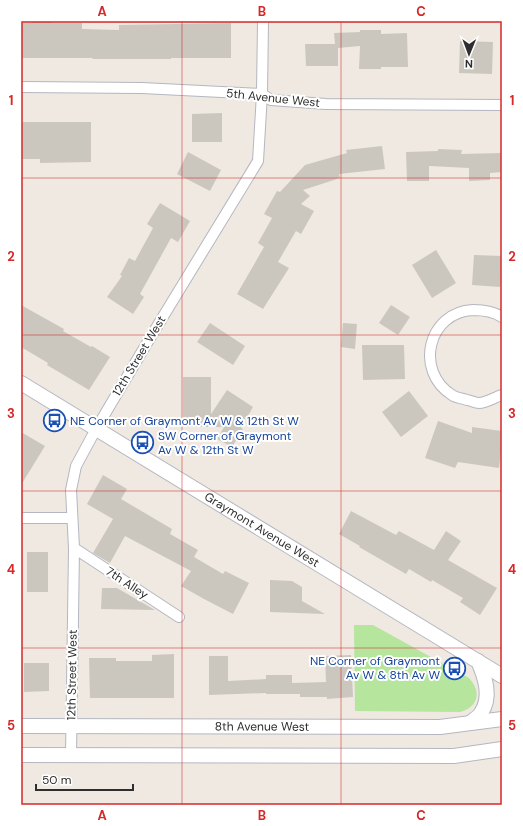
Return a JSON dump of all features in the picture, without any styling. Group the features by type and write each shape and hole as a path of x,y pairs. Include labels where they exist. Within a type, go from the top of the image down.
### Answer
{"main road":[{"name":"Graymont Avenue West","path":"21,383 502,676"},
{"path":"470,723 481,714 486,699 485,677 478,661"},
{"name":"8th Avenue West","path":"21,726 440,726 502,719"},
{"path":"21,755 454,756 502,749"}],"street":[{"name":"12th Street West","path":"71,755 74,548 71,490 76,466 96,429 150,338 258,161 262,94 263,21"},
{"name":"5th Avenue West","path":"21,87 142,88 262,94 271,100 326,104 502,105"},
{"path":"502,317 483,310 464,310 448,318 435,332 429,349 430,367 439,383 453,396 479,403 502,395"},
{"path":"21,518 72,518"},
{"name":"7th Alley","path":"74,548 179,617"}],"green space":[{"path":"354,625 373,625 469,678 476,689 477,694 474,703 471,707 460,712 355,711"}],"building":[{"path":"32,21 51,21 51,23 82,23 82,29 119,30 119,25 231,23 231,58 21,58 21,23 32,23"},
{"path":"360,30 381,30 381,34 407,33 408,67 359,69 360,46 338,48 338,66 306,66 305,44 335,44 334,33 360,32"},
{"path":"460,41 493,42 492,74 459,73"},
{"path":"222,113 222,142 192,142 192,114"},
{"path":"21,122 91,122 91,162 40,163 40,159 21,159"},
{"path":"382,146 385,169 339,174 340,178 303,190 310,196 301,204 314,211 301,234 296,231 278,262 289,268 263,309 237,294 264,247 258,243 272,218 264,214 277,191 280,192 305,165 347,153 346,150"},
{"path":"438,149 462,150 461,154 502,153 502,172 490,173 490,180 469,181 469,168 429,166 429,181 407,181 406,152 438,151"},
{"path":"188,152 221,170 210,191 177,174"},
{"path":"160,203 190,221 178,242 171,238 140,294 144,297 133,314 107,297 122,276 120,275 129,258 135,261 153,228 147,224"},
{"path":"436,250 456,283 432,298 412,265"},
{"path":"474,255 502,256 500,287 472,285"},
{"path":"21,305 64,329 63,331 110,357 89,390 47,365 48,363 21,347"},
{"path":"391,305 410,317 398,335 379,323"},
{"path":"210,323 245,346 233,365 197,342"},
{"path":"343,323 357,324 355,349 341,347"},
{"path":"362,345 404,345 405,379 363,380"},
{"path":"183,377 211,377 211,414 227,390 253,407 241,428 243,429 232,447 217,439 224,427 183,427"},
{"path":"409,391 428,416 401,437 382,412"},
{"path":"438,421 472,433 472,427 502,431 499,468 458,462 455,468 425,458"},
{"path":"21,432 45,446 21,485"},
{"path":"103,475 127,489 121,499 172,529 170,534 198,550 194,557 223,574 225,571 249,583 233,614 181,586 191,571 125,536 110,563 93,553 113,519 87,504"},
{"path":"351,511 396,535 399,531 434,550 446,531 461,541 448,560 497,588 480,615 460,602 463,598 432,580 431,582 409,569 406,574 339,534"},
{"path":"27,552 48,552 48,592 27,592"},
{"path":"270,580 292,581 302,587 302,601 325,614 270,612"},
{"path":"102,588 117,588 155,610 101,609"},
{"path":"174,654 174,698 90,698 89,658 116,658 116,661 152,661 152,655"},
{"path":"351,655 353,697 327,699 327,697 300,697 300,694 266,693 209,695 209,656 228,656 228,681 266,679 266,675 292,675 292,683 326,682 325,656"},
{"path":"24,663 49,663 49,691 24,692"}],"place":[{"name":"NE Corner of Graymont Av W & 12th St W","path":"55,421"},
{"name":"SW Corner of Graymont Av W & 12th St W","path":"143,443"},
{"name":"NE Corner of Graymont Av W & 8th Av W","path":"455,668"}]}
